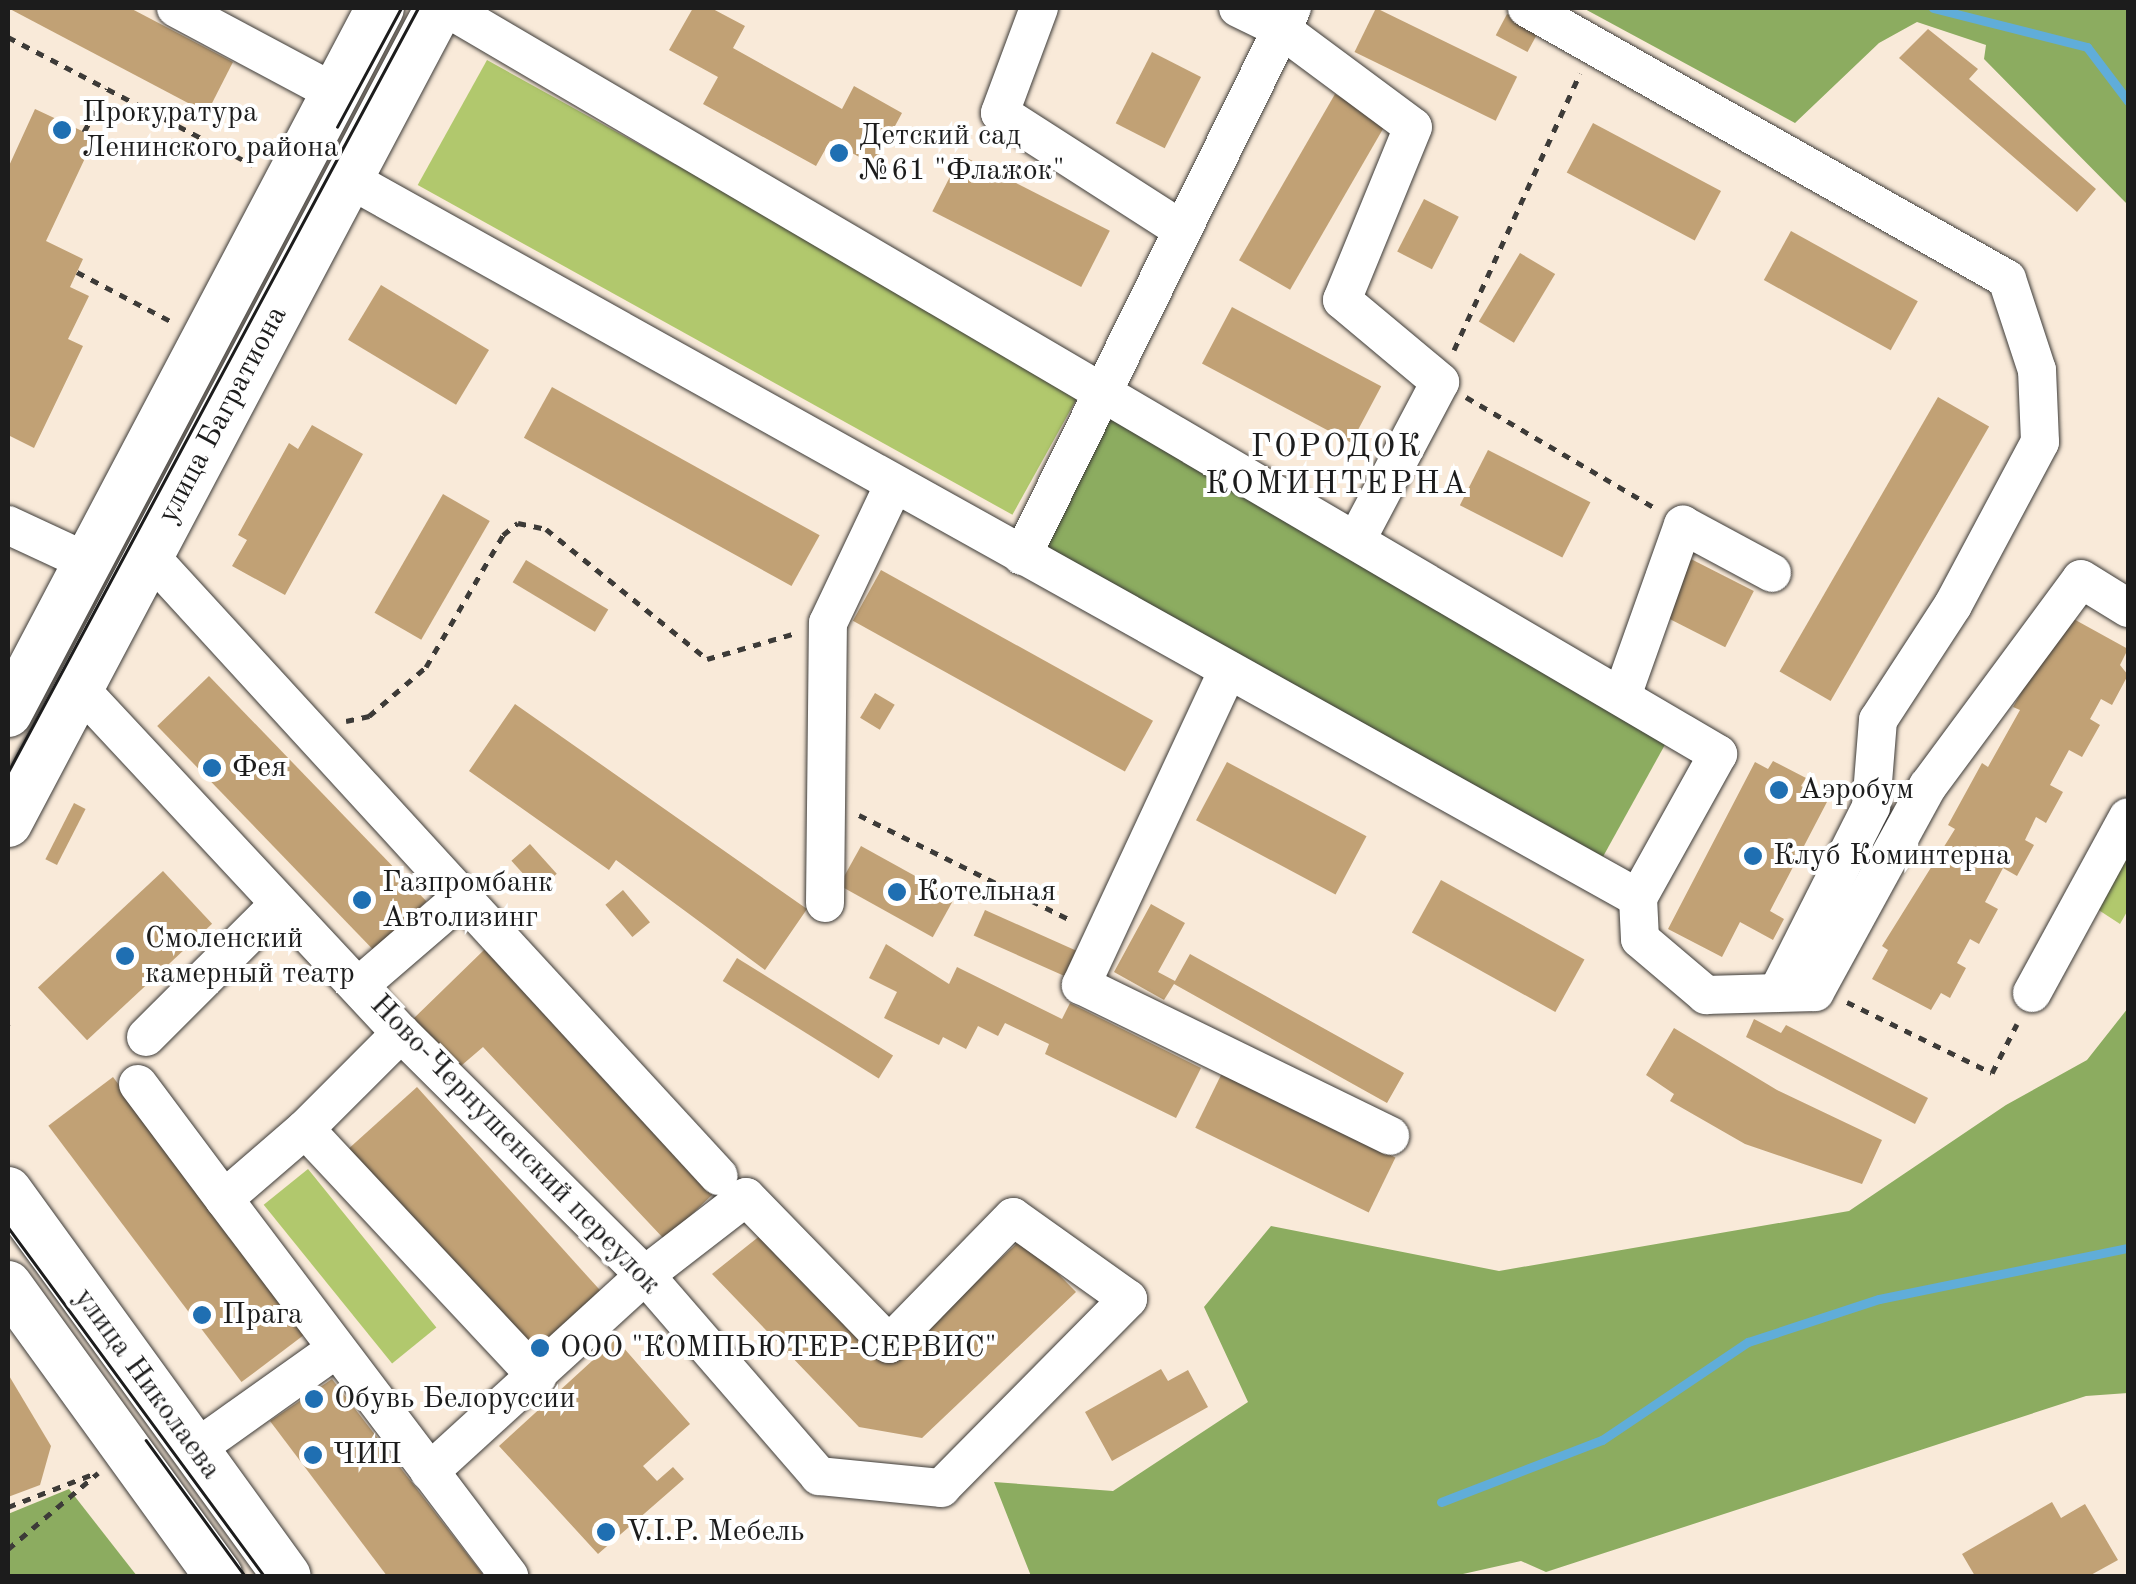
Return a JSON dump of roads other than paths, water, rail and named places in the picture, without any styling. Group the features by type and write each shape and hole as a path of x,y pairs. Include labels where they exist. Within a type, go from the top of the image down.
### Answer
{"main road":[{"name":"улица Багратиона","path":"8,713 380,8"},
{"name":"улица Багратиона","path":"8,823 440,8"},
{"name":"улица Николаева","path":"8,1191 287,1576"},
{"name":"улица Николаева","path":"8,1284 218,1576"}],"street":[{"path":"176,8 335,94"},
{"path":"447,8 1104,389 1718,754 1638,898 1640,939 1706,995 1816,992 1928,786 2081,579 2128,608"},
{"path":"1040,8 1000,113 1182,230"},
{"path":"1238,8 1286,18 1413,127 1342,300 1440,382 1357,539"},
{"path":"1527,8 2007,279 2037,370 2040,442 1953,606 1878,720 1871,807 1777,993"},
{"path":"1022,556 1286,18"},
{"path":"350,179 1638,898"},
{"path":"825,903 828,624 894,484"},
{"path":"8,525 90,562"},
{"path":"1622,696 1683,525 1772,572"},
{"path":"148,554 719,1176"},
{"path":"1228,670 1081,985 1390,1136"},
{"name":"Ново-Чернушенский переулок","path":"79,688 401,1032 645,1275 819,1476 941,1488 1128,1299 1013,1217 888,1344 746,1197 645,1275"},
{"path":"2032,992 2128,817"},
{"path":"360,985 462,897"},
{"path":"146,1037 279,904"},
{"path":"224,1199 305,1128 401,1032"},
{"path":"138,1084 509,1576"},
{"path":"305,1128 538,1376"},
{"path":"429,1472 645,1275"},
{"path":"194,1450 336,1349"}],"waterway":[{"path":"1933,8 2087,47 2128,101"},
{"path":"1441,1502 1602,1440 1748,1342 1879,1299 2128,1248"}],"tram line":[{"path":"337,127 401,8"},
{"path":"8,772 418,8"},
{"path":"8,1227 264,1576"},
{"path":"146,1440 245,1576"}],"place":[{"name":"Прокуратура Ленинского района","path":"62,130"},
{"name":"Детский сад №61 \"Флажок\"","path":"839,153"},
{"name":"Фея","path":"212,768"},
{"name":"Аэробум","path":"1779,790"},
{"name":"Клуб Коминтерна","path":"1753,856"},
{"name":"Котельная","path":"897,892"},
{"name":"Газпромбанк Автолизинг","path":"362,900"},
{"name":"Смоленский камерный театр","path":"125,956"},
{"name":"Прага","path":"202,1315"},
{"name":"ООО \"КОМПЬЮТЕР-СЕРВИС\"","path":"540,1348"},
{"name":"Обувь Белоруссии","path":"314,1399"},
{"name":"ЧИП","path":"313,1455"},
{"name":"V.I.P. Мебель","path":"606,1532"}],"district":[{"name":"ГОРОДОК КОМИНТЕРНА","path":"1337,468"}]}
